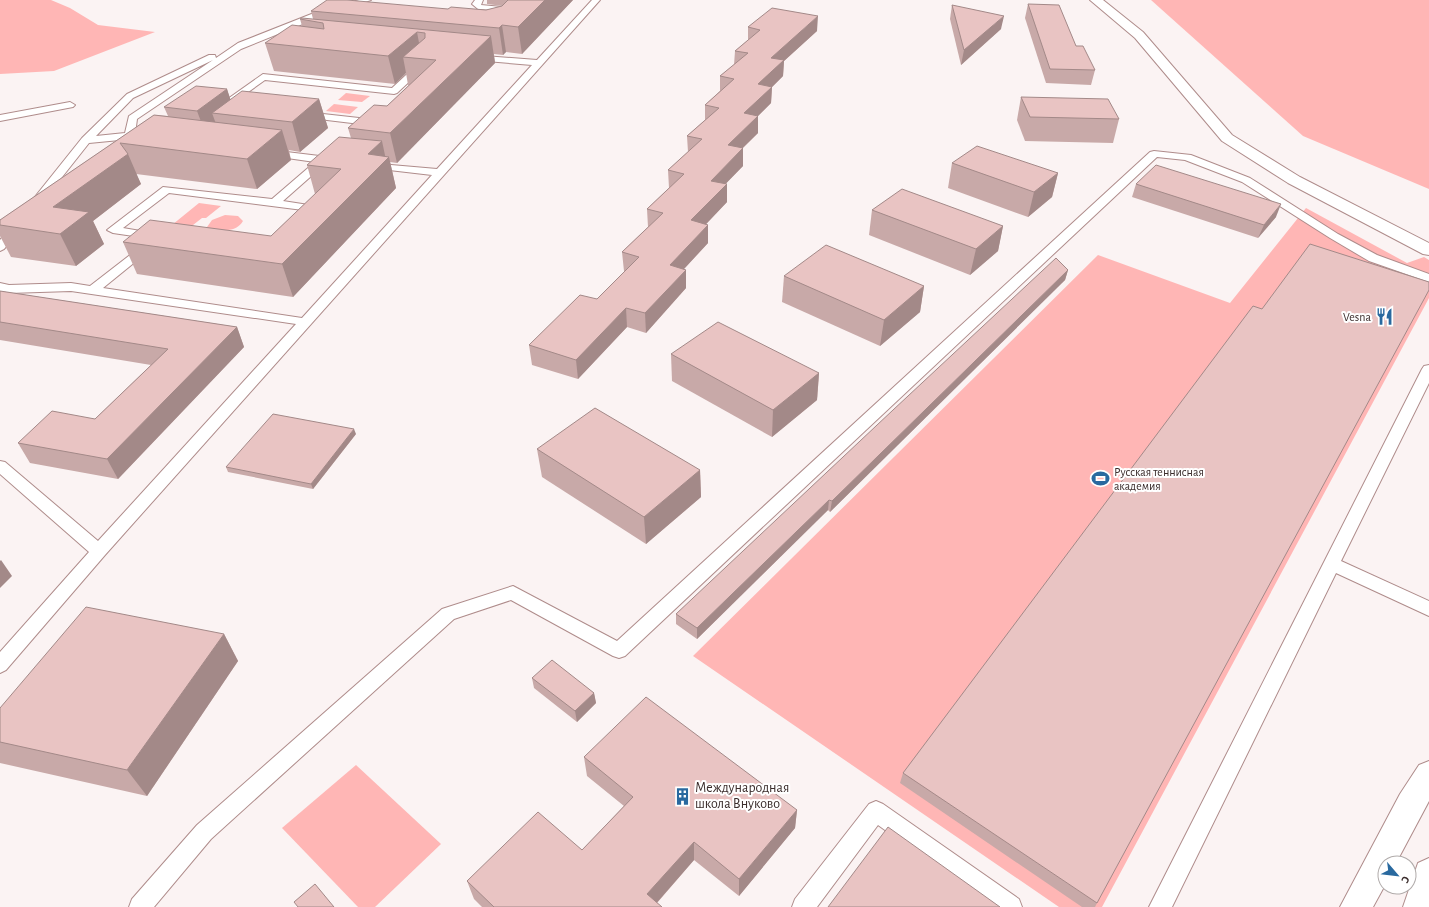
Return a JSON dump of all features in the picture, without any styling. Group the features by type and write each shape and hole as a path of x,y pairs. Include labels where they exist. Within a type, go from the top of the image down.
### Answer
{"street":[{"path":"1096,0 1139,35 1227,138 1294,180 1429,250"},
{"path":"1356,907 1410,804 1429,774"},
{"path":"1419,907 1429,874"}],"lane":[{"path":"0,247 86,140 130,96 198,62 317,15 367,0"},
{"path":"479,0 476,4 478,7 517,12 513,18"},
{"path":"0,665 99,551 596,0"},
{"path":"314,27 330,17 350,14"},
{"path":"260,38 273,43"},
{"path":"130,136 132,118 241,46"},
{"path":"469,56 535,67"},
{"path":"394,91 430,62 411,60"},
{"path":"471,66 535,67"},
{"path":"237,107 224,106 263,77 408,92"},
{"path":"0,118 70,105"},
{"path":"291,113 390,124"},
{"path":"86,140 130,136 154,140 142,149"},
{"path":"263,152 347,162"},
{"path":"140,907 204,832 448,614 513,593 619,651 1154,154 1187,157 1246,180 1334,236 1373,258 1429,278"},
{"path":"274,203 324,159"},
{"path":"363,164 440,173"},
{"path":"94,290 163,237 114,230 167,189 311,208 294,225"},
{"path":"0,252 26,233"},
{"path":"0,287 9,289 71,287 306,322"},
{"path":"1160,907 1429,369"},
{"path":"0,466 99,551"},
{"path":"1332,564 1429,609"},
{"path":"803,907 876,811 1011,907"}],"shaded area":[{"path":"0,0 51,0 70,8 98,25 155,32 54,71 0,74"},
{"path":"1151,0 1429,0 1429,189 1303,136"},
{"path":"346,93 370,96 362,102 338,100"},
{"path":"334,104 358,107 350,114 326,111"},
{"path":"199,203 221,206 184,232 167,229"},
{"name":"Русская теннисная академия","path":"1306,208 1407,263 1424,257 1429,260 1429,298 1102,907 1059,907 693,656 1098,255 1230,303"},
{"path":"225,215 238,216 243,221 237,227 228,230 210,230 207,227 212,220"},
{"path":"356,765 441,844 375,907 358,907 282,828"}],"building":[{"path":"327,0 347,0 448,9 451,7 486,10 502,6 508,0 545,0 518,27 502,25 499,28 311,11"},
{"path":"1028,4 1059,5 1076,46 1083,46 1095,70 1050,69"},
{"path":"952,5 1004,16 964,50"},
{"path":"772,8 818,16 771,58 784,60 758,84 772,87 744,113 758,116 728,145 743,148 711,181 727,184 691,220 708,225 670,265 686,270 645,313 626,308 576,360 529,345 580,295 597,299 639,257 622,252 663,213 647,209 684,174 668,170 702,139 687,136 719,108 705,105 734,79 720,76 748,53 735,51 760,30 748,27"},
{"path":"300,19 491,36 390,133 348,128 374,105 387,106 436,60 403,57 425,38 425,33 417,32 388,56 265,43 292,25 324,29 323,23"},
{"path":"196,86 227,89 197,111 164,107"},
{"path":"242,91 319,99 292,122 212,113"},
{"path":"1021,97 1108,99 1119,119 1030,117"},
{"path":"154,115 282,130 247,159 120,143 128,154 53,207 89,212 60,234 0,225 0,220"},
{"path":"339,137 382,141 368,154 389,157 282,264 123,242 150,220 271,236 341,169 307,165"},
{"path":"977,146 1058,173 1034,192 952,163"},
{"path":"1156,165 1281,204 1264,225 1136,184"},
{"path":"902,189 1003,226 976,249 872,210"},
{"path":"1310,244 1429,282 1429,290 1097,903 903,773 1253,306 1262,309"},
{"path":"826,245 924,286 884,320 784,276"},
{"path":"1056,258 1068,270 832,501 829,500 697,628 676,614 893,410"},
{"path":"0,291 237,327 107,459 18,443 52,411 95,419 168,349 0,322"},
{"path":"718,322 819,373 773,410 671,354"},
{"path":"595,408 700,470 644,517 537,449"},
{"path":"273,414 354,429 311,484 226,467"},
{"path":"86,607 224,634 127,770 0,742 0,708"},
{"path":"552,660 594,693 575,711 532,678"},
{"name":"Международная школа Внуково","path":"646,697 797,810 739,879 694,842 647,894 662,907 494,907 467,881 538,812 582,850 633,797 584,757"},
{"path":"888,827 1000,907 828,907"},
{"path":"315,884 334,907 298,907 294,902"}],"place":[{"name":"Vesna","path":"1384,317"},
{"name":"Русская теннисная академия","path":"1101,479"},
{"name":"Международная школа Внуково","path":"682,796"}]}
